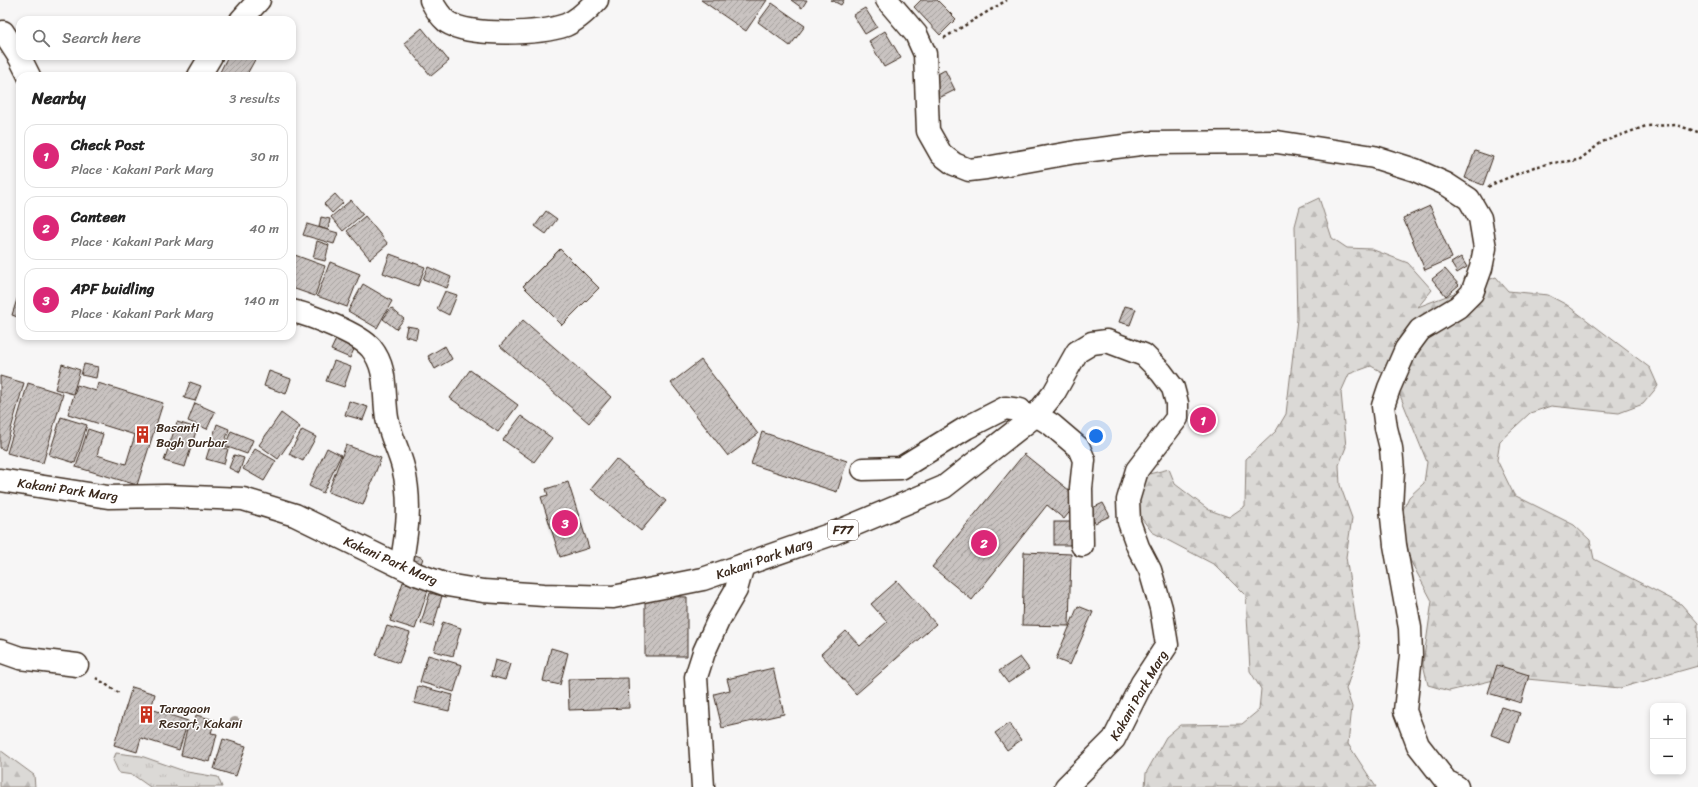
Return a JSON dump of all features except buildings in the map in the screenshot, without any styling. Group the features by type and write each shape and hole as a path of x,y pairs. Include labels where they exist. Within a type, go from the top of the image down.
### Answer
{"street":[{"path":"245,16 259,0"},
{"path":"431,0 436,11 448,22 458,26 476,30 516,32 542,30 566,24 576,19 589,9 597,0"},
{"path":"887,0 916,34 925,54 928,131 941,154 954,164 969,170 1076,152 1148,143 1277,142 1374,157 1415,170 1446,184 1469,199 1480,218 1485,248 1481,268 1472,293 1458,307 1420,330 1406,349 1389,388 1384,406 1393,471 1391,508 1395,545 1410,628 1411,656 1405,712 1418,745 1446,780 1457,787"},
{"path":"3,32 16,52"},
{"path":"21,60 27,72"},
{"path":"201,72 208,60"},
{"path":"296,311 327,322 350,334 371,348 382,368 386,385 387,418 403,466 409,496 406,539 401,566"},
{"name":"Kakani Park Marg","path":"0,480 108,497 166,496 243,499 295,515 416,574 447,585 483,591 544,596 613,597 703,579 832,534 944,487 1032,418 1054,393 1077,352 1092,343 1107,341 1144,355 1161,372 1173,388 1177,404 1177,418 1137,470 1128,500 1129,522 1138,547 1150,570 1161,608 1167,645 1142,682 1114,739 1066,787"},
{"path":"863,469 901,468 966,428 1005,408 1020,410 1032,418 1052,425 1079,448 1084,460 1081,488 1082,545"},
{"path":"703,787 704,778 697,709 696,677 704,652 718,621 736,590 743,564"},
{"path":"0,651 20,658 77,665"}],"path":[{"path":"925,54 941,40 1007,0"},
{"path":"1469,199 1493,184 1534,167 1578,160 1602,142 1646,126 1676,125 1698,132"}],"green space":[{"path":"1319,198 1332,238 1347,248 1371,249 1408,263 1432,290 1418,307 1496,277 1508,291 1548,295 1567,305 1650,368 1658,386 1643,404 1619,413 1551,406 1530,413 1500,441 1497,460 1514,495 1574,525 1590,540 1594,559 1681,604 1698,623 1698,666 1620,688 1506,677 1449,691 1428,685 1423,664 1432,601 1410,560 1401,514 1409,497 1424,483 1427,462 1393,378 1371,366 1349,374 1341,392 1346,447 1339,465 1340,485 1352,518 1346,557 1360,647 1346,689 1352,707 1348,744 1376,787 1145,787 1146,773 1166,737 1180,725 1242,724 1259,710 1261,689 1250,671 1246,596 1215,565 1152,532 1139,515 1140,491 1149,474 1169,469 1175,484 1209,510 1229,517 1245,506 1246,459 1276,431 1286,414 1297,319 1295,226 1300,207"},
{"path":"0,750 34,775 35,787 0,787"},
{"path":"116,753 141,756 187,772 218,777 222,787 150,787 133,775 119,773 113,760"}],"place":[{"name":"Check Post","path":"1203,420"},
{"name":"Basanti Bagh Durbar","path":"143,434"},
{"name":"APF buidling","path":"565,523"},
{"name":"Canteen","path":"984,543"},
{"name":"Taragaon Resort, Kakani","path":"146,715"}]}
